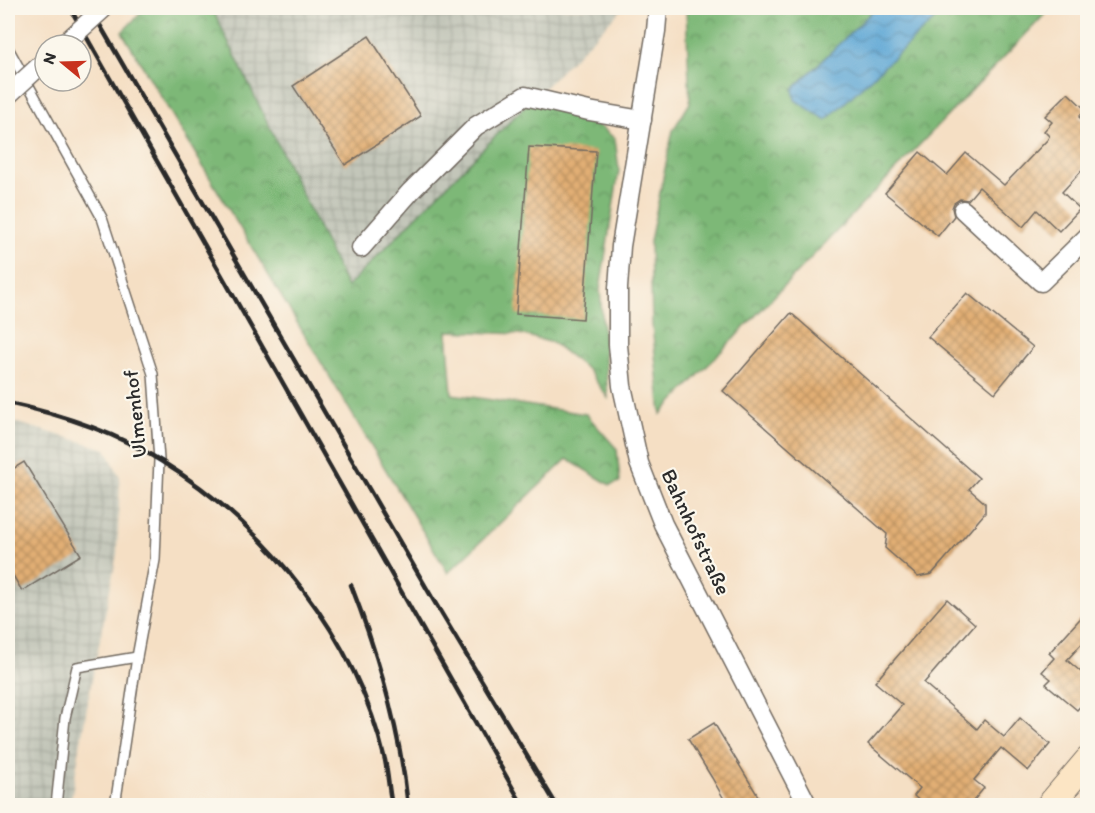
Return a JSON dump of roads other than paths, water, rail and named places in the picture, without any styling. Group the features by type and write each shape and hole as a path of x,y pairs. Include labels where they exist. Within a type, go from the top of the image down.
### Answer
{"street":[{"path":"76,33 104,8"},
{"name":"Bahnhofstraße","path":"658,8 621,246 618,288 622,386 639,463 663,524 808,806"},
{"path":"8,95 33,73"},
{"path":"361,248 411,191 476,126 525,96 589,111 642,120"},
{"path":"963,210 1041,282 1088,236"},
{"path":"1050,805 1088,760"}],"lane":[{"name":"Ulmenhof","path":"8,48 102,218 153,374 159,460 155,560 137,657 115,806"},
{"path":"56,806 65,718 77,667 137,657"}],"water":[{"path":"876,8 947,8 826,120 795,100 793,89"}],"railway":[{"path":"70,8 523,806"},
{"path":"90,8 434,601 557,806"},
{"path":"8,403 87,425 125,441 161,461 200,488 237,518 271,552 330,628 353,670 371,714 385,760 392,806"},
{"path":"351,585 371,639 394,721 408,806"}]}
